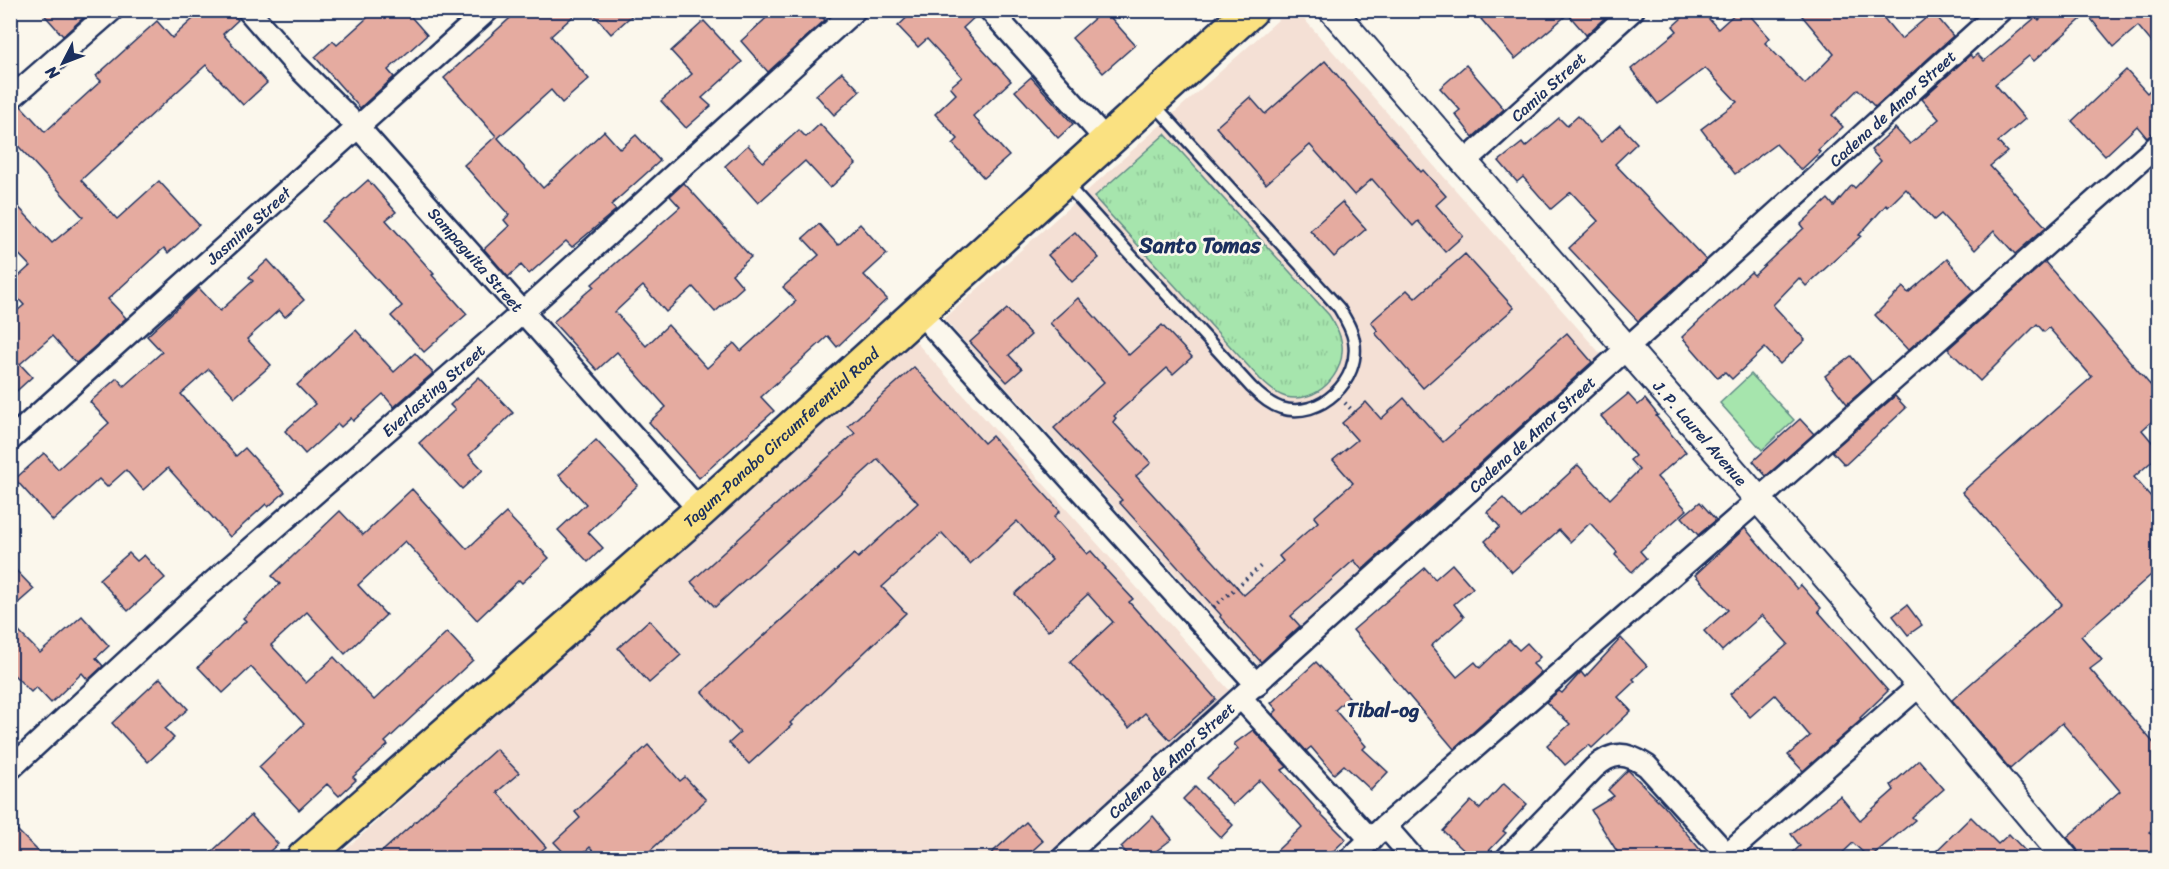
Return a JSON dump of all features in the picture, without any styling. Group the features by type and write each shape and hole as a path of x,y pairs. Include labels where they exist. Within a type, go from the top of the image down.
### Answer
{"main road":[{"name":"Tagum-Panabo Circumferential Road","path":"304,858 700,511 1251,10"}],"street":[{"path":"10,99 112,10"},
{"name":"Sampaguita Street","path":"248,10 295,64 358,127 700,511"},
{"name":"Jasmine Street","path":"10,440 488,10"},
{"name":"Everlasting Street","path":"10,769 205,589 523,312 855,10"},
{"path":"990,10 1107,141"},
{"name":"J. P. Laurel Avenue","path":"1332,10 1920,685 2065,858"},
{"name":"Camia Street","path":"1464,162 1633,10"},
{"name":"Cadena de Amor Street","path":"1063,858 2001,10"},
{"path":"1351,858 2158,145"},
{"path":"919,312 1199,620 1249,691 1378,833 1413,858"},
{"path":"1507,858 1604,758 1624,755 1635,758 1647,766 1729,856 1920,685"}],"lane":[{"path":"1064,181 1265,400 1282,408 1301,410 1318,405 1337,393 1348,378 1354,343 1349,324 1339,308 1152,101"}],"path":[{"path":"1199,620 1263,564"}],"shaded area":[{"path":"1288,11 1297,11 1606,360 1259,666 944,319"},
{"path":"915,341 1230,691 1045,858 336,858"}],"green space":[{"path":"1165,134 1329,315 1339,333 1342,356 1334,376 1318,391 1297,398 1286,397 1275,392 1260,379 1094,197"},
{"path":"1751,374 1794,420 1762,450 1720,403"}],"building":[{"path":"40,10 92,10 63,36"},
{"path":"203,10 230,10 238,20 223,34 267,83 243,105 206,65 81,180 117,219 159,181 199,225 168,253 164,248 108,299 126,318 98,344 76,363 52,336 20,364 32,377 10,397 10,317 24,305 10,290 10,284 30,266 10,245 10,198 52,243 83,217 10,137 10,111 21,106 45,132 101,81 96,76 157,21 172,38"},
{"path":"376,10 405,10 427,35 388,70 394,77 360,108 315,57 333,41 337,45"},
{"path":"519,10 580,10 551,36 589,79 562,103 551,90 498,138 543,188 604,131 620,149 636,135 660,161 611,205 616,210 572,247 566,241 529,274 521,265 508,277 484,249 509,226 504,220 509,215 464,165 496,136 444,78"},
{"path":"590,10 638,10 611,34"},
{"path":"775,10 816,10 825,20 768,72 741,41"},
{"path":"915,10 978,10 978,14 963,28 1011,81 973,116 1009,156 984,178 953,144 958,139 935,114 956,94 950,87 962,77 927,39 918,47 898,26"},
{"path":"1104,10 1135,45 1103,73 1072,38"},
{"path":"1492,10 1613,10 1586,35 1568,14 1515,59 1481,19"},
{"path":"1691,10 1701,10 1718,29 1739,10 1745,10 1770,38 1765,43 1805,84 1834,54 1797,10 1877,10 1901,39 1933,12 1953,36 1875,107 1858,89 1832,115 1843,127 1818,150 1820,152 1801,170 1776,144 1735,174 1701,129 1737,102 1705,68 1658,104 1631,69 1677,31 1673,26"},
{"path":"2050,10 2158,10 2158,50 2138,26 2114,47 2087,14 2034,61 2029,56 1995,84 2025,119 1998,142 2007,152 1990,166 2046,227 2015,254 1994,231 1975,250 1941,214 1934,220 1906,189 1888,207 1886,205 1859,235 1861,236 1806,286 1799,278 1773,305 1805,340 1780,364 1765,348 1732,379 1725,372 1718,378 1682,337 1751,272 1754,275 1804,228 1801,224 1828,199 1834,206 1852,185 1855,188 1881,161 1871,150 1895,128 1910,144 1939,119 1922,99 1970,55 1973,58 1977,54 1984,61 2036,17 2039,20"},
{"path":"704,21 742,62 702,98 711,106 686,128 661,101 692,74 671,51"},
{"path":"1325,61 1421,172 1423,170 1446,196 1436,205 1463,236 1445,252 1418,221 1413,226 1372,179 1354,195 1310,145 1266,184 1216,127 1250,97 1265,114"},
{"path":"1466,65 1504,109 1473,137 1455,114 1460,110 1440,88"},
{"path":"2126,70 2147,93 2158,82 2158,128 2147,138 2137,126 2105,156 2072,121"},
{"path":"842,72 860,91 834,115 816,95"},
{"path":"1031,77 1073,124 1058,138 1015,91"},
{"path":"1578,116 1601,142 1620,125 1637,143 1615,164 1706,260 1638,321 1569,248 1598,221 1571,192 1551,209 1523,177 1517,182 1499,161 1522,143 1525,147 1559,118 1567,126"},
{"path":"820,124 856,164 830,188 805,161 758,203 725,166 748,145 763,162 799,130 806,137"},
{"path":"368,180 396,212 386,220 467,314 424,352 391,316 402,306 322,221"},
{"path":"684,183 751,257 732,274 743,287 715,312 693,287 666,312 643,286 615,312 646,346 668,325 707,368 734,343 741,351 796,301 783,287 819,255 803,238 819,224 838,245 860,224 887,254 864,275 887,299 837,347 828,336 761,397 774,411 699,478 649,422 666,407 617,352 597,370 553,322 594,286 592,284 680,207 670,196"},
{"path":"1342,202 1366,229 1334,257 1310,230"},
{"path":"1075,232 1099,258 1072,282 1048,255"},
{"path":"1465,254 1514,308 1423,388 1375,333 1378,331 1371,322 1407,290 1415,298"},
{"path":"1947,259 1974,291 1908,350 1875,315 1903,287 1908,293"},
{"path":"268,260 304,300 285,317 279,310 247,339 271,365 235,397 209,369 181,394 236,456 245,448 285,492 268,507 266,504 230,537 168,468 143,490 126,470 107,487 99,479 53,521 15,479 44,453 58,469 109,423 90,402 117,378 124,386 162,352 147,336 199,288 220,311 253,281 249,277"},
{"path":"2045,262 2158,394 2158,416 2142,430 2158,449 2158,456 2134,477 2158,505 2158,569 2081,636 2102,660 2090,669 2158,748 2158,824 2149,832 2158,842 2158,858 2080,858 2077,849 2067,837 2120,791 2062,723 2010,769 1952,700 2062,604 1962,492 2092,377 2049,328 2044,332 2037,324 1980,381 1948,349"},
{"path":"1078,298 1129,355 1162,325 1192,357 1173,374 1167,368 1114,416 1116,418 1113,422 1151,463 1136,476 1244,595 1283,561 1279,556 1318,522 1314,517 1353,483 1333,460 1357,440 1342,423 1366,402 1381,419 1404,398 1443,442 1567,333 1592,362 1362,570 1354,560 1291,616 1300,626 1261,662 1119,502 1122,500 1054,428 1104,382 1050,323"},
{"path":"1007,309 1031,335 1009,355 1022,369 1007,382 970,342"},
{"path":"356,330 394,372 415,353 433,373 394,407 383,394 353,421 351,418 341,427 338,424 305,454 285,431 315,404 297,385"},
{"path":"1851,356 1872,382 1847,404 1825,376"},
{"path":"914,367 984,443 992,436 1060,511 1054,517 1087,554 1091,551 1133,599 1129,602 1216,699 1170,740 1145,713 1129,728 1070,662 1113,622 1088,594 1048,631 1015,594 1052,560 1017,521 970,564 942,533 882,587 906,613 749,764 729,743 740,733 702,692 854,554 858,558 918,503 878,459 715,607 691,582 855,433 848,426"},
{"path":"479,377 513,413 469,455 483,470 462,489 419,443 455,410 450,405"},
{"path":"1628,394 1638,405 1645,399 1686,452 1657,477 1687,510 1640,551 1646,558 1632,572 1615,555 1617,552 1590,523 1570,542 1559,530 1512,572 1485,541 1500,527 1487,512 1503,498 1521,518 1578,465 1610,499 1639,470 1630,460 1635,456 1601,416"},
{"path":"1895,396 1906,408 1845,465 1832,451"},
{"path":"1800,419 1814,434 1766,476 1753,461"},
{"path":"596,440 638,485 588,532 603,548 588,562 558,530 586,504 559,475"},
{"path":"412,489 467,549 506,513 549,558 522,583 519,580 477,620 405,541 358,585 386,615 345,654 307,612 271,645 306,683 334,657 374,700 447,632 473,660 385,742 388,745 353,777 356,780 339,796 327,784 299,810 259,767 304,724 251,667 223,693 198,667 246,621 243,618 280,584 272,576 340,511 363,535"},
{"path":"1700,502 1716,520 1698,535 1682,517"},
{"path":"1745,528 1797,589 1801,585 1821,608 1818,611 1888,691 1860,718 1861,720 1803,771 1788,755 1810,736 1775,695 1750,717 1730,694 1788,644 1762,615 1722,651 1704,631 1728,610 1695,575"},
{"path":"129,553 137,561 144,555 165,578 128,611 99,579"},
{"path":"10,564 34,589 10,610"},
{"path":"1452,564 1473,588 1454,604 1464,617 1431,646 1457,677 1475,662 1480,668 1509,640 1519,650 1527,643 1540,657 1533,664 1541,672 1454,749 1353,630 1425,568 1435,579"},
{"path":"1907,605 1922,625 1908,635 1893,616"},
{"path":"82,616 109,646 96,658 103,666 88,680 82,673 51,703 36,687 31,692 10,671 10,623 40,653"},
{"path":"649,620 681,655 649,683 618,648"},
{"path":"1621,638 1647,666 1618,697 1631,711 1592,748 1589,745 1565,765 1547,745 1570,724 1546,702 1559,691 1562,693 1581,672 1585,677"},
{"path":"1316,662 1349,697 1335,710 1366,746 1363,749 1388,772 1371,790 1344,765 1334,774 1311,747 1306,751 1273,714 1277,710 1271,703"},
{"path":"160,678 188,709 165,729 174,738 148,762 112,723"},
{"path":"1253,730 1287,767 1282,770 1346,839 1326,858 1269,858 1302,827 1260,780 1233,805 1207,778 1238,749 1234,744"},
{"path":"648,745 680,781 685,777 706,800 642,858 600,858 590,847 578,858 569,858 554,842 580,818 575,812"},
{"path":"496,749 519,773 497,792 546,847 532,858 375,858"},
{"path":"1919,760 1944,789 1912,817 1915,820 1869,858 1853,843 1837,858 1787,858 1800,846 1791,834 1840,796 1860,820 1894,790 1891,785"},
{"path":"1628,770 1664,806 1707,858 1621,858 1591,810 1614,796 1608,790"},
{"path":"1504,783 1527,804 1503,831 1506,833 1482,858 1472,858 1443,831 1471,801 1480,809"},
{"path":"1195,787 1233,825 1221,838 1183,799"},
{"path":"251,815 278,844 262,858 205,858"},
{"path":"1153,816 1172,839 1147,858 1131,858 1121,847"},
{"path":"1971,817 1998,844 2009,834 2032,858 1929,858"},
{"path":"1026,822 1043,841 1024,858 986,858"},
{"path":"10,823 45,858 10,858"}],"district":[{"name":"Santo Tomas","path":"1200,245"},
{"name":"Tibal-og","path":"1383,710"}]}
